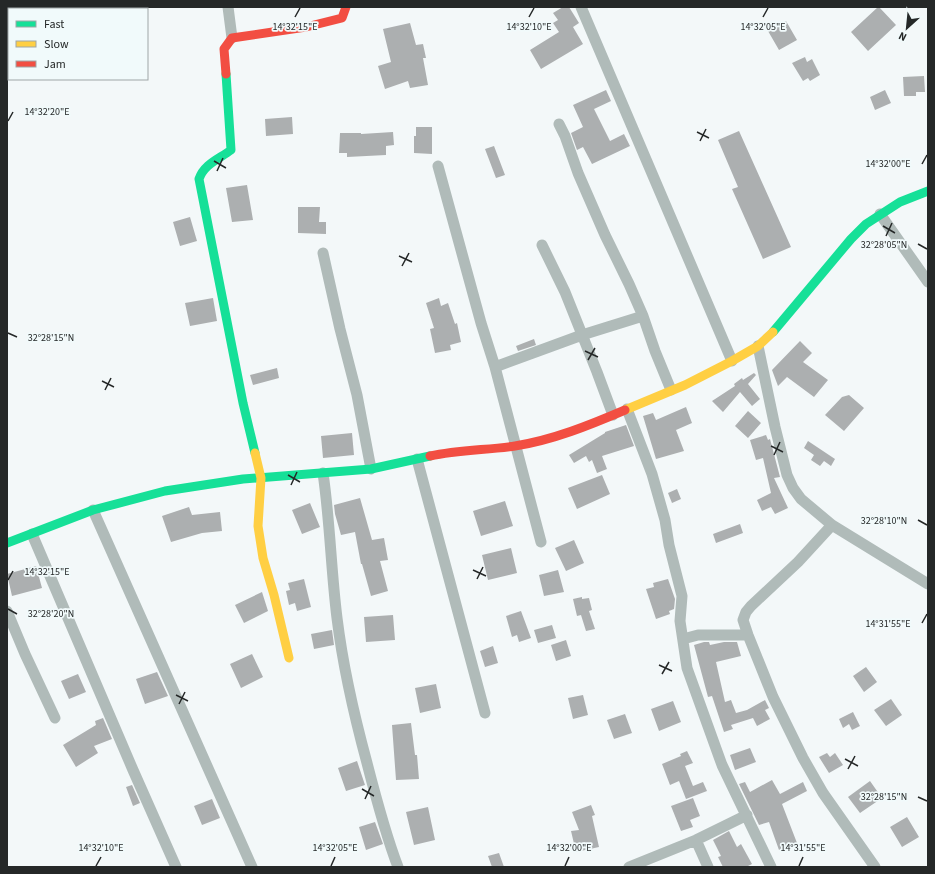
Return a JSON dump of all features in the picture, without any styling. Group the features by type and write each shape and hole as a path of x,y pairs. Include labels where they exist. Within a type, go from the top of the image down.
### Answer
{"street":[{"path":"228,7 232,38 224,49 231,150 226,155 209,164 201,172 199,179 244,404 262,478 258,526 264,558 290,658"},
{"path":"232,38 306,27 342,18 346,7"},
{"path":"581,7 732,361"},
{"path":"559,124 565,136 578,173 605,235 630,284 671,390"},
{"path":"438,166 481,323 495,367 541,542"},
{"path":"7,543 93,510 165,491 199,485 262,478 371,469 440,454 516,446 566,433 671,390 732,361 758,346 774,331 799,303 850,239 866,224 900,202 928,191"},
{"path":"880,214 928,282"},
{"path":"542,245 565,292 613,415"},
{"path":"323,253 340,329 358,395 371,469"},
{"path":"495,367 582,335 643,316"},
{"path":"758,346 787,475 793,488 802,499 832,525 928,584"},
{"path":"627,409 652,474 665,520 669,545 682,596 680,621 687,668 722,764 771,867"},
{"path":"417,459 485,714"},
{"path":"323,473 328,505 342,658 372,784 398,867"},
{"path":"93,510 252,867"},
{"path":"832,525 798,562 750,606 743,620 773,697 803,758 869,865"},
{"path":"32,534 176,867"},
{"path":"7,611 55,718"},
{"path":"683,639 698,635 748,635"},
{"path":"629,867 696,840 747,815"},
{"path":"696,840 708,867"}],"building":[{"path":"563,7 569,7 579,23 573,27 583,44 541,69 530,50 559,32 553,23 558,20 553,13"},
{"path":"878,7 896,25 868,51 851,32"},
{"path":"786,21 797,40 779,50 768,31"},
{"path":"410,23 416,45 423,44 426,58 423,58 428,85 410,88 408,81 385,89 378,66 391,62 383,29"},
{"path":"805,57 807,62 812,59 820,75 810,81 808,78 803,81 792,63"},
{"path":"924,76 925,92 916,92 916,96 904,96 903,77"},
{"path":"606,90 611,101 594,109 610,141 624,134 630,146 592,164 583,147 577,150 571,133 583,127 573,105"},
{"path":"885,90 891,103 875,110 870,97"},
{"path":"292,117 293,134 266,136 265,119"},
{"path":"416,127 432,127 432,154 414,153 414,136 416,136"},
{"path":"739,131 791,247 763,259 732,189 738,187 718,140"},
{"path":"393,132 394,145 386,146 386,155 347,157 347,153 339,153 340,133 361,134"},
{"path":"494,146 505,175 496,178 485,149"},
{"path":"247,185 253,220 232,222 226,188"},
{"path":"298,207 320,207 319,222 326,222 326,234 298,233"},
{"path":"190,217 197,241 180,246 173,222"},
{"path":"213,298 217,321 190,326 185,303"},
{"path":"439,298 441,306 448,303 455,324 457,323 461,342 450,345 451,350 435,353 430,329 434,328 426,303"},
{"path":"534,339 536,345 518,351 516,346"},
{"path":"800,341 812,353 803,362 828,380 814,397 787,377 778,386 772,370"},
{"path":"277,368 279,378 253,385 250,375"},
{"path":"754,373 756,375 748,384 760,399 752,406 740,392 723,412 712,401 735,386 734,384 742,378 743,380"},
{"path":"849,395 864,408 844,431 825,415 842,397"},
{"path":"686,407 692,423 676,430 684,451 656,459 643,416 653,413 656,420"},
{"path":"748,411 761,423 748,438 735,426"},
{"path":"626,425 634,446 602,456 607,469 597,473 592,460 589,462 586,456 574,463 569,455 605,432"},
{"path":"352,433 354,455 323,458 321,436"},
{"path":"766,435 768,440 770,439 780,477 774,478 788,508 775,514 771,507 762,511 757,500 771,493 763,458 756,460 750,440"},
{"path":"808,441 835,459 831,466 824,461 820,466 811,460 814,455 804,448"},
{"path":"602,475 610,494 577,509 568,488"},
{"path":"677,489 681,499 672,503 668,493"},
{"path":"360,498 372,540 384,538 388,560 380,561 388,591 371,596 361,564 355,532 341,535 335,514 334,505"},
{"path":"505,501 513,526 481,536 473,511"},
{"path":"310,503 320,527 302,534 292,510"},
{"path":"189,507 192,515 220,512 222,531 202,533 171,542 162,516"},
{"path":"740,524 743,533 716,543 713,534"},
{"path":"574,540 584,563 566,571 555,548"},
{"path":"511,548 517,573 488,580 482,555"},
{"path":"36,566 42,588 12,596 7,574"},
{"path":"558,570 564,592 544,596 539,575"},
{"path":"304,579 311,607 297,611 295,603 289,605 286,591 290,590 288,583"},
{"path":"668,579 675,599 674,609 669,611 670,614 656,619 646,589 654,587 653,583"},
{"path":"262,592 268,611 244,623 235,605"},
{"path":"582,597 582,599 589,598 592,610 589,611 595,629 586,631 581,615 577,616 573,599"},
{"path":"521,611 531,638 519,642 517,635 512,637 506,616"},
{"path":"393,615 395,640 366,642 364,617"},
{"path":"552,625 556,638 538,643 534,630"},
{"path":"332,630 334,645 314,649 311,634"},
{"path":"566,640 571,656 556,661 551,645"},
{"path":"709,642 710,645 724,642 737,642 741,656 716,662 725,702 731,700 736,713 747,710 765,700 769,708 765,710 770,719 757,726 753,718 731,725 733,729 724,732 712,696 708,697 694,645"},
{"path":"493,646 498,663 485,667 480,651"},
{"path":"252,654 263,677 241,688 230,664"},
{"path":"866,667 877,682 864,692 853,676"},
{"path":"157,672 168,696 145,704 136,679"},
{"path":"78,674 86,692 69,699 61,681"},
{"path":"436,684 441,708 420,713 415,688"},
{"path":"583,695 588,715 573,719 568,698"},
{"path":"891,699 902,715 886,726 874,710"},
{"path":"673,701 681,722 659,731 651,709"},
{"path":"853,712 860,726 852,730 849,724 843,728 839,719"},
{"path":"625,714 632,733 614,739 607,720"},
{"path":"103,718 112,739 94,746 98,753 76,767 63,745 96,725 95,721"},
{"path":"411,723 415,755 417,755 419,779 396,780 392,725"},
{"path":"750,748 756,762 735,770 730,755"},
{"path":"687,751 693,763 685,766 693,786 703,782 707,791 686,799 679,781 670,785 662,764 681,756 680,754"},
{"path":"827,753 830,757 835,753 843,765 829,773 819,757"},
{"path":"357,761 365,785 346,791 338,768"},
{"path":"772,780 780,794 803,782 807,791 782,804 797,843 779,850 769,822 759,825 739,784 745,782 750,792"},
{"path":"870,781 882,798 860,813 848,797"},
{"path":"132,785 140,803 133,806 126,787"},
{"path":"693,798 700,816 690,820 693,827 681,831 671,806"},
{"path":"212,799 220,818 202,825 194,806"},
{"path":"591,805 595,815 592,816 599,847 576,852 571,831 579,830 572,812"},
{"path":"428,807 435,840 414,845 406,812"},
{"path":"907,817 919,837 902,847 890,827"},
{"path":"375,822 383,844 366,850 359,827"},
{"path":"729,831 737,847 741,844 752,864 746,867 723,867 718,857 721,856 713,840"},
{"path":"499,853 504,867 492,867 488,856"}],"traffic: fast":[{"path":"226,74 231,150 204,169 199,179 243,403 255,453"},
{"path":"773,332 851,239 866,224 900,202 928,191"},
{"path":"7,543 93,510 165,491 243,479 371,469 430,456"}],"traffic: slow":[{"path":"625,410 685,385 732,361 758,346 773,332"},
{"path":"255,453 261,478 258,526 263,558 274,595 289,658"}],"traffic: jam":[{"path":"226,74 224,49 232,38 306,27 342,18 346,7"},
{"path":"430,456 451,452 515,446 543,440 625,410"}]}
